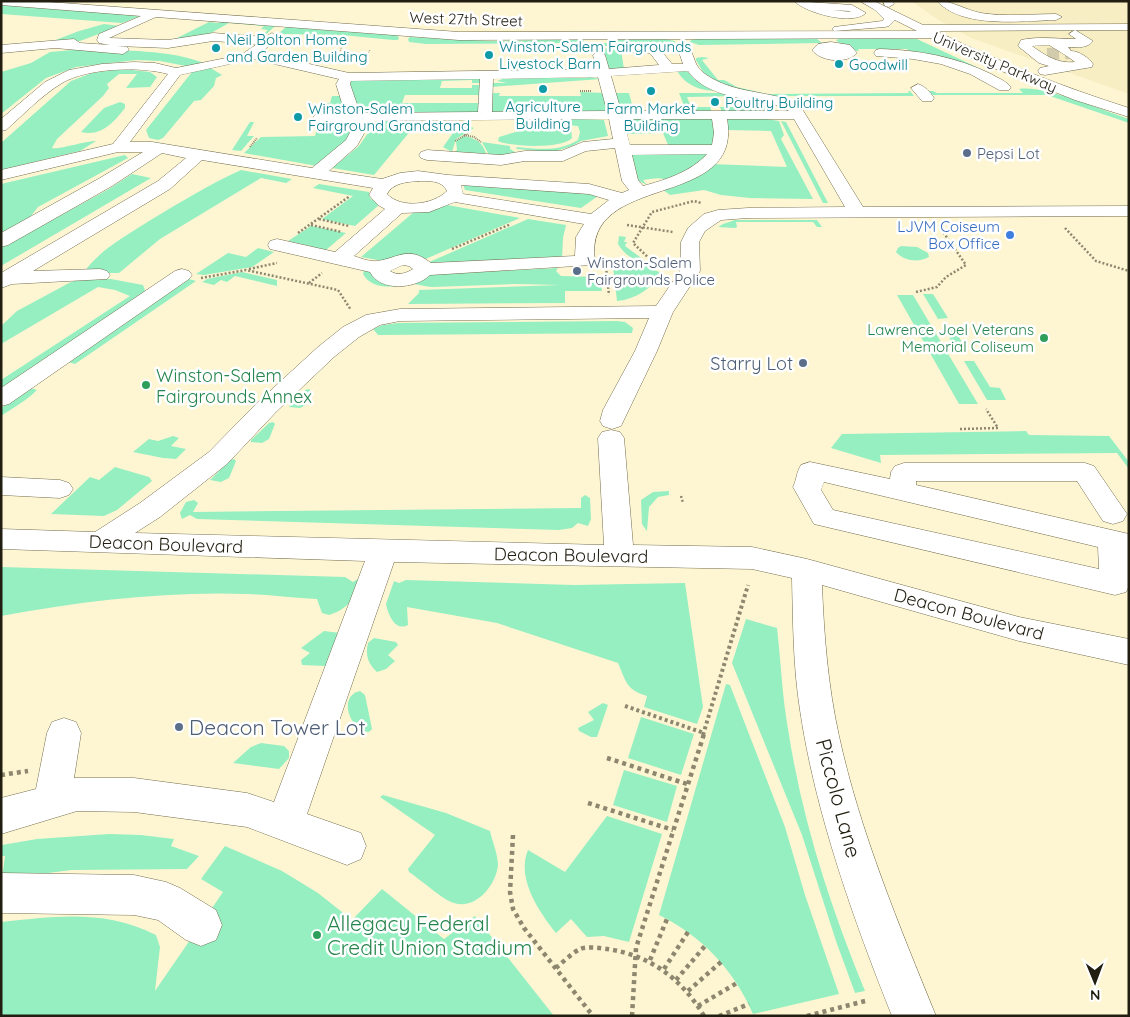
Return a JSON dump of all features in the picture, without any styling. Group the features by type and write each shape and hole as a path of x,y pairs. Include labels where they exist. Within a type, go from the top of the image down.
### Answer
{"street":[{"name":"West 27th Street","path":"84,1 220,12 262,13 285,19 409,39 596,42 680,33 918,28"},
{"path":"799,1 841,14 856,15 860,13 847,4"},
{"name":"University Parkway","path":"865,1 885,4 985,60 1129,113"},
{"path":"942,1 954,10 990,17 1056,17"},
{"name":"West 27th Street","path":"1,2 166,7 285,19 477,31 823,36 935,31 1078,32"},
{"path":"838,29 885,24 890,19 885,4"},
{"name":"University Parkway","path":"885,4 918,28 953,34 1045,71 1129,101"},
{"path":"103,40 107,34 166,7"},
{"path":"220,12 234,8"},
{"path":"1,127 46,88 70,74 109,67 139,65 161,67 176,72 245,58 273,39 285,19"},
{"path":"1078,32 1129,27"},
{"path":"1078,32 1129,33"},
{"path":"953,34 1050,49 1085,43 1087,41 1078,32"},
{"path":"680,33 691,67 697,74 712,84 786,104 794,108 857,212"},
{"path":"823,36 831,46 846,48 860,53 924,55 972,71 1004,87"},
{"path":"1004,40 1019,36 1050,49"},
{"path":"1,50 103,40 168,44 217,37 243,40 273,39"},
{"path":"320,38 349,38 402,44 409,39"},
{"path":"631,195 630,181 615,115 596,42 654,50 668,68"},
{"path":"57,45 190,56 213,64"},
{"path":"1045,71 1050,49"},
{"path":"252,55 312,70 320,66 330,65 339,71 386,76 604,73 691,67"},
{"path":"386,76 399,66"},
{"path":"315,174 352,143 360,117 343,84 339,71"},
{"path":"118,147 176,72"},
{"path":"485,116 487,75"},
{"path":"1111,107 1129,101"},
{"path":"320,118 798,115"},
{"path":"418,176 422,161 455,116"},
{"path":"278,246 381,268 380,271 386,277 398,280 418,275 421,266 585,261 583,254 586,238 595,220 631,195 669,184 703,167 718,151 723,138 719,116"},
{"path":"1,175 118,147 152,147 385,185"},
{"path":"427,155 501,160 525,156 563,156 583,147 702,149 718,151"},
{"path":"1,241 106,182 158,149"},
{"path":"5,280 164,185 198,155"},
{"path":"563,156 568,164 566,187"},
{"path":"489,182 501,160"},
{"path":"446,180 455,186 456,192 453,197 436,206 398,207 381,200 378,195 385,185 394,180 430,176 446,180 566,187 631,195"},
{"path":"453,197 595,220"},
{"path":"339,259 398,207"},
{"path":"619,556 612,429 615,410 646,351 662,312 690,271 690,242 697,228 710,218 730,213 1129,211"},
{"path":"1,399 188,275"},
{"path":"5,280 100,276"},
{"path":"100,542 150,510 218,458 267,407 326,352 352,332 374,320 400,315 662,312"},
{"path":"902,491 904,472 1085,472 1120,528 1114,584 824,517 806,487 811,485 810,471 1018,518 1120,528"},
{"path":"2,486 60,489"},
{"name":"Deacon Boulevard","path":"1,539 383,551 752,558 806,570 1019,629 1129,652"},
{"path":"285,824 383,551"},
{"name":"Piccolo Lane","path":"806,570 807,621 816,708 832,782 853,852 903,991 914,1016"},
{"path":"52,801 64,733"},
{"path":"1,816 77,794 134,795 248,810 347,846"},
{"path":"1,893 134,895 166,902 201,924"}],"path":[{"path":"335,42 334,45 342,45 339,71"},
{"path":"360,62 365,60 370,50"},
{"path":"449,156 455,150 455,141 476,128 484,121 485,116"},
{"path":"278,246 311,225 351,195"},
{"path":"667,269 655,264 633,243 652,212 694,201 704,203"},
{"path":"421,266 542,211"},
{"path":"318,219 368,233"},
{"path":"311,225 368,233"},
{"path":"627,225 672,232"},
{"path":"916,292 937,287 946,277 966,264 940,228 950,228"},
{"path":"1065,228 1096,261 1129,271"},
{"path":"585,261 605,261 610,302"},
{"path":"188,275 201,278 246,270 338,290 354,314"},
{"path":"960,429 998,428 986,408"},
{"path":"681,496 683,504"},
{"path":"632,1016 636,948 704,733 748,585"},
{"path":"624,706 704,733"},
{"path":"607,758 688,784"},
{"path":"1,775 33,770"},
{"path":"588,803 673,830"},
{"path":"513,836 510,875 513,909 524,928 593,1016"},
{"path":"650,960 667,919"},
{"path":"664,969 688,932"},
{"path":"676,980 705,946"},
{"path":"556,968 581,948 615,949 635,954 650,960 664,969 688,992 704,1016"},
{"path":"688,992 721,962"},
{"path":"698,1006 736,983"},
{"path":"807,1016 869,1000"},
{"path":"719,1016 749,1004"}],"shaded area":[{"path":"911,1 1129,1 1129,94 971,38 937,19"}],"green space":[{"path":"1,4 145,14 122,23 1,14"},
{"path":"225,20 273,24 275,26 262,38 252,37 260,37 268,30 261,29 264,26 229,23 211,33 216,34 214,35 174,42 146,43 153,39 171,41 209,22 218,23"},
{"path":"104,24 120,26 80,41 53,41 79,31"},
{"path":"286,27 395,35 399,37 398,40 393,40 342,35 278,34"},
{"path":"410,37 492,41 584,39 583,43 590,43 590,46 563,43 426,44 409,42 408,39"},
{"path":"816,38 822,43 699,45 690,42 697,39"},
{"path":"842,38 917,39 985,71 979,71 907,49 858,49 859,51 857,51 841,45 836,40"},
{"path":"608,39 665,39 675,41 676,46 601,46 603,43 609,43"},
{"path":"602,48 621,50 624,69 609,71"},
{"path":"84,49 162,53 207,64 186,66 160,61 136,60 76,67 46,78 1,114 1,72 31,63 50,52"},
{"path":"696,58 709,58 702,60 718,80 724,80 737,87 767,94 909,93 908,91 910,91 914,96 769,96 725,85 710,78 704,74 696,60"},
{"path":"510,64 557,64 560,67 561,73 510,69"},
{"path":"209,67 222,75 216,78 214,86 201,100 194,101 163,138 158,140 149,138 146,130 192,72"},
{"path":"122,69 150,72 157,77 150,87 126,88 137,74 119,74 107,84 109,88 103,96 57,139 52,148 96,141 80,151 1,170 1,143 71,81 92,73"},
{"path":"684,69 700,82 719,91 701,89 685,81 677,71"},
{"path":"589,77 601,79 491,87 491,83 507,83 497,81 505,78"},
{"path":"363,78 481,78 481,83 472,83 472,80 442,81 440,88 472,88 472,85 481,85 481,95 405,95 402,103 481,103 481,112 475,114 370,115 361,112 348,84 352,80"},
{"path":"1019,89 1058,94 1129,119 1129,123 1047,95 930,95 928,91 937,93 1023,93"},
{"path":"580,92 605,93 609,112 492,113 491,93 500,93 499,96 581,96"},
{"path":"614,93 629,93 633,108 637,109 638,112 618,112"},
{"path":"679,93 728,93 736,96 687,97 691,107 710,107 712,112 677,112 675,108 685,108"},
{"path":"332,96 340,96 346,114 323,116 326,103 330,103"},
{"path":"738,97 775,110 722,112 720,107 743,107"},
{"path":"120,102 125,104 125,108 106,127 95,132 81,132 104,108"},
{"path":"754,117 779,121 784,135 781,139 813,199 750,198 721,195 704,190 670,195 662,189 711,164 787,167 771,131 727,130 725,118"},
{"path":"552,118 604,120 608,136 581,141 553,152 516,149 517,147 556,148 578,140 580,132 578,126 551,124"},
{"path":"627,118 713,118 716,125 713,147 669,147 663,133 625,134 622,120"},
{"path":"411,119 417,123 374,175 332,168 359,146 375,123"},
{"path":"319,120 339,121 354,126 345,141 317,166 244,153 261,137 315,136"},
{"path":"781,121 786,122 828,203 823,203"},
{"path":"250,122 254,122 247,136 254,136 241,151 232,150"},
{"path":"465,125 474,128 456,139 452,152 443,147 458,126"},
{"path":"520,126 567,127 571,128 572,138 567,142 558,144 536,146 513,145 498,141 499,137 519,131"},
{"path":"464,136 478,141 483,146 486,154 455,152 457,150 456,141"},
{"path":"482,142 510,146 510,149 515,152 506,156 489,155"},
{"path":"634,153 708,153 687,170 675,176 662,181 664,179 643,180 647,185 637,180 630,155"},
{"path":"125,155 128,158 38,207 27,221 1,235 1,184"},
{"path":"241,170 292,179 286,183 261,178 160,239 119,273 83,273 105,250 122,238 194,194"},
{"path":"132,174 151,178 1,266 1,248 109,189"},
{"path":"319,184 369,192 370,198 379,205 355,226 322,219 353,196 313,188"},
{"path":"463,184 598,194 598,196 581,208 465,190"},
{"path":"447,205 520,218 421,261 383,261 361,257 414,212"},
{"path":"528,219 566,225 562,259 427,263"},
{"path":"735,220 817,220 822,227 817,227 813,222 736,222 737,227 735,228 718,227"},
{"path":"311,226 346,233 326,250 288,241"},
{"path":"619,236 626,237 624,242 627,242 625,246 645,261 637,260 626,254 618,244"},
{"path":"901,246 917,247 928,253 929,257 920,260 907,259 896,252"},
{"path":"258,248 274,252 252,267 204,275 196,274 228,253 246,257"},
{"path":"645,262 649,268 662,273 653,284 642,292 630,298 617,301 613,266 645,264"},
{"path":"558,268 556,271 561,276 600,277 602,291 565,291 565,303 408,304 419,293 419,290 561,285 515,284 432,287 414,284 379,286 367,280 363,274 364,270 371,271 379,277"},
{"path":"242,272 277,280 277,286 235,276 227,282 221,280 214,285 202,282 207,279"},
{"path":"111,279 143,285 146,293 1,390 1,380 130,296 115,290 98,287 1,344 1,326 17,311 69,283 77,280"},
{"path":"189,279 196,281 75,364 68,362"},
{"path":"923,294 933,294 948,318 938,319"},
{"path":"897,295 913,295 978,404 959,404"},
{"path":"625,322 633,328 632,333 378,335 373,329 383,325 398,323"},
{"path":"943,327 953,327 966,349 956,349"},
{"path":"964,361 974,361 990,387 1000,388 1006,400 987,400"},
{"path":"31,388 37,390 1,416 1,408"},
{"path":"309,389 311,391 306,405 300,408 289,407 305,390"},
{"path":"273,422 275,424 269,439 262,443 251,442 269,423"},
{"path":"1026,431 1029,435 1109,436 1129,462 1129,469 1117,453 880,455 881,463 831,448 842,434"},
{"path":"173,436 179,438 171,446 186,449 176,459 133,452 149,439 158,441"},
{"path":"234,459 236,461 229,478 221,482 210,480 230,460"},
{"path":"115,467 149,477 152,481 117,510 104,516 51,514 90,477 99,480"},
{"path":"669,491 669,495 658,497 649,507 647,531 642,524 641,500 653,492"},
{"path":"585,495 590,498 591,519 588,526 578,523 572,528 559,530 197,519 190,515 182,519 180,513 186,502 194,500 198,503 193,512 581,508 581,498"},
{"path":"1,567 345,577 353,582 358,579 358,585 357,591 350,602 341,610 329,615 322,613 317,599 217,593 124,598 1,616"},
{"path":"406,580 574,585 685,583 703,707 697,724 644,707 647,696 631,688 625,680 618,663 497,623 407,607 408,625 399,626 390,617 386,604 394,581 399,583"},
{"path":"746,619 777,628 786,717 809,829 840,927 865,991 855,993 802,835 732,663"},
{"path":"324,631 340,633 325,666 302,665 301,660 310,653 301,648"},
{"path":"374,638 396,642 398,645 388,655 395,661 386,669 377,672 371,666 367,655 368,643"},
{"path":"726,684 730,685 785,827 805,895 839,994 753,1014 736,983 715,956 689,933 659,915"},
{"path":"360,691 365,695 372,729 369,732 356,726 349,713 349,699 353,694"},
{"path":"603,703 608,705 597,737 591,737 579,731 578,728 594,720 588,712"},
{"path":"641,717 694,734 681,775 628,758"},
{"path":"261,743 284,746 289,751 289,758 279,769 233,763 251,747"},
{"path":"624,770 677,786 667,822 613,805"},
{"path":"383,795 446,813 490,831 498,865 489,888 477,900 462,904 454,903 438,894 409,872 408,869 435,835 380,797"},
{"path":"607,816 662,834 629,942 604,936 587,937 571,919 556,933 531,894 525,872 528,850 565,872"},
{"path":"109,834 174,839 171,846 199,856 187,869 71,870 2,879 5,856 2,856 2,845 37,839"},
{"name":"Allegacy Federal Credit Union Stadium","path":"225,846 282,871 318,893 352,920 382,889 444,939 475,916 554,1016 1,1016 1,922 80,916 118,921 156,935 160,947 155,991 223,892 201,879"}],"tunnel":[{"path":"1047,54 1071,53"}],"place":[{"name":"Neil Bolton Home and Garden Building","path":"216,48"},
{"name":"Winston-Salem Fairgrounds Livestock Barn","path":"489,55"},
{"name":"Goodwill","path":"839,64"},
{"name":"Agriculture Building","path":"543,89"},
{"name":"Farm Market Building","path":"651,91"},
{"name":"Poultry Building","path":"715,102"},
{"name":"Winston-Salem Fairground Grandstand","path":"298,117"},
{"name":"Pepsi Lot","path":"967,153"},
{"name":"LJVM Coiseum Box Office","path":"1010,235"},
{"name":"Winston-Salem Fairgrounds Police","path":"577,271"},
{"name":"Lawrence Joel Veterans Memorial Coliseum","path":"1044,338"},
{"name":"Starry Lot","path":"803,363"},
{"name":"Winston-Salem Fairgrounds Annex","path":"146,385"},
{"name":"Deacon Tower Lot","path":"179,727"},
{"name":"Allegacy Federal Credit Union Stadium","path":"317,935"}]}
